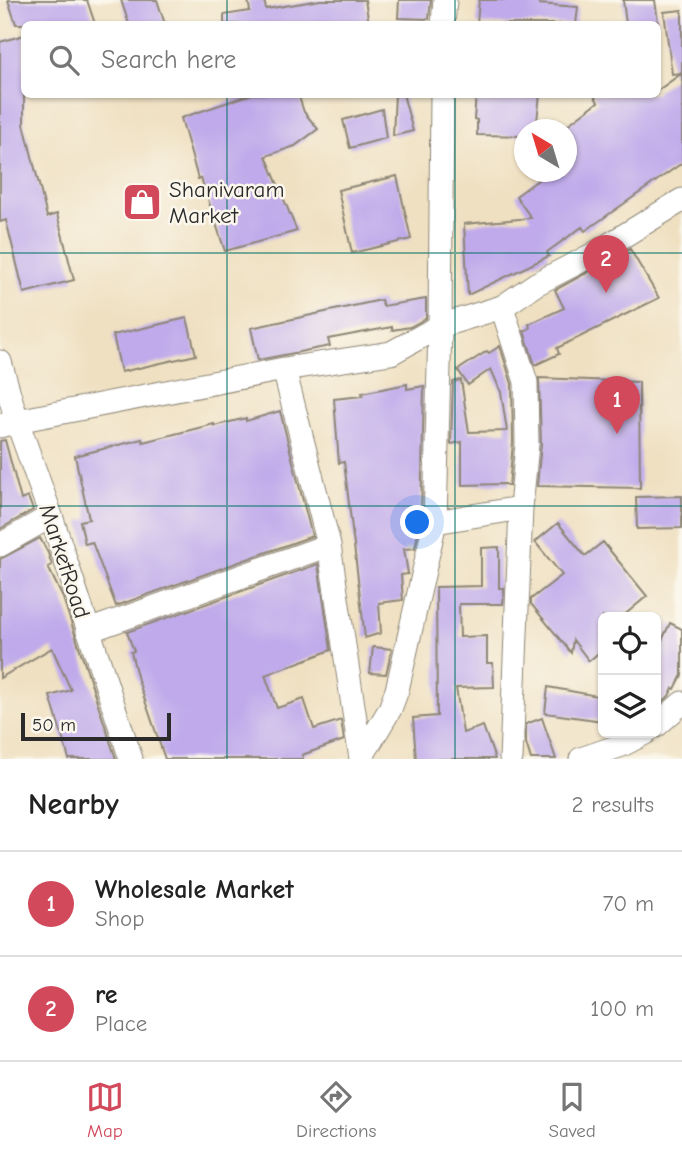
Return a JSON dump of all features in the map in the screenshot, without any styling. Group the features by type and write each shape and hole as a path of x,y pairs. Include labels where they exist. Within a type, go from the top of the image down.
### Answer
{"street":[{"path":"443,21 445,0"},
{"path":"361,758 390,709 397,690 435,523 442,98"},
{"path":"8,424 284,369 391,353 440,326 502,307 536,284 594,254 682,200"},
{"path":"502,307 526,382 527,444 521,508 511,759"},
{"name":"MarketRoad","path":"0,362 8,424 51,516 131,759"},
{"path":"284,369 328,545 361,758"},
{"path":"435,523 521,508"},
{"path":"0,545 51,516"},
{"path":"88,631 328,545"},
{"path":"661,722 682,704"},
{"path":"581,759 635,738"}],"building":[{"path":"8,0 87,0 94,21 21,21 21,24 16,24"},
{"path":"121,0 157,0 164,21 128,21"},
{"path":"248,0 264,0 266,9 320,0 365,0 368,21 224,21 224,15 250,11"},
{"path":"399,0 431,0 429,19 398,18"},
{"path":"479,0 539,0 539,4 578,7 576,21 477,21"},
{"path":"623,0 655,0 658,21 626,21"},
{"path":"682,10 682,73 672,74 664,12"},
{"path":"21,36 21,98 24,98 24,124 47,217 57,214 74,280 24,293 6,220 0,222 0,42"},
{"path":"682,73 682,163 585,231 582,227 547,252 549,256 468,295 464,224 531,218 516,196 535,182 577,182 575,119 598,102 596,98 661,98 661,88"},
{"path":"240,98 299,98 304,112 318,129 295,146 266,156 297,231 225,251 201,178 198,179 181,118"},
{"path":"395,98 404,98 413,131 393,136"},
{"path":"476,98 540,98 537,119 514,119 514,136 477,135 477,120 474,119"},
{"path":"382,109 386,138 350,148 343,120"},
{"path":"397,176 411,239 352,253 338,190"},
{"path":"630,249 659,298 557,348 559,354 535,365 524,331 530,328 529,324 564,308 555,290"},
{"path":"426,299 426,318 410,327 392,330 392,327 328,339 330,346 258,360 251,328 381,300 383,306"},
{"path":"187,318 196,355 121,372 113,335"},
{"path":"500,346 512,384 513,443 509,486 462,485 462,442 451,444 453,382 461,380 469,432 507,431 501,392 491,369 468,385 458,370 487,351 489,353"},
{"path":"539,378 639,382 640,488 537,486 541,444"},
{"path":"407,384 407,389 424,386 419,529 415,548 404,549 408,574 401,575 403,600 379,603 381,633 365,638 344,462 339,463 334,399 363,396 362,393"},
{"path":"280,411 312,536 116,606 92,542 85,544 80,521 89,519 75,456 214,424 246,418 246,421"},
{"path":"5,440 21,500 28,497 33,510 0,529 0,441"},
{"path":"682,496 682,528 637,529 636,497"},
{"path":"558,523 585,556 603,542 647,596 628,612 598,612 598,653 589,661 573,640 571,653 531,604 531,599 562,575 535,542"},
{"path":"40,538 48,553 52,565 48,567 63,598 116,759 69,759 50,696 71,690 52,648 0,678 0,559"},
{"path":"499,547 499,588 504,588 503,604 459,604 460,637 487,636 487,663 493,663 494,687 456,688 463,733 483,726 495,759 416,759 413,718 437,716 436,587 481,586 481,548"},
{"path":"318,564 331,650 265,675 277,708 304,699 314,729 341,720 344,740 302,755 303,759 165,759 138,680 131,652 134,651 127,632"},
{"path":"670,623 682,629 682,675 675,689 673,688 661,703 661,675 661,642"},
{"path":"373,647 392,649 386,674 370,673"},
{"path":"548,687 598,696 598,720 545,713"},
{"path":"542,718 556,759 531,759 526,743 526,724"}],"place":[{"name":"Shanivaram Market","path":"142,202"},
{"name":"re","path":"606,293"},
{"name":"Wholesale Market","path":"617,434"}]}
